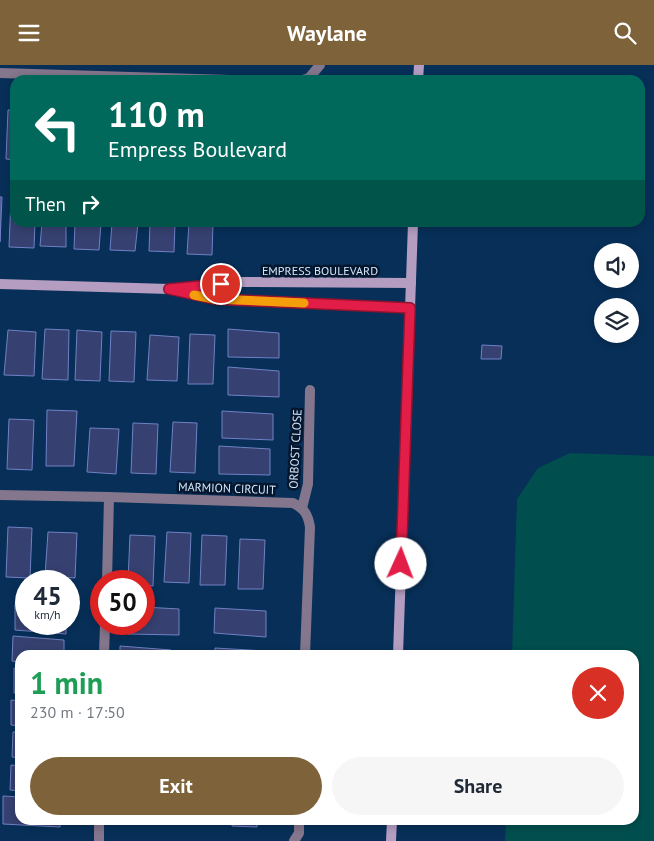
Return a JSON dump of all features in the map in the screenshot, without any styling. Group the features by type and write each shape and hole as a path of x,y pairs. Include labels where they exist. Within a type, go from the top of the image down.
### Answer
{"street":[{"path":"311,75 320,65"},
{"path":"0,73 66,75"},
{"path":"398,650 413,227"},
{"name":"EMPRESS BOULEVARD","path":"0,284 169,289 238,282 411,283"},
{"name":"EMPRESS BOULEVARD","path":"169,289 214,299 410,308"},
{"name":"ORBOST CLOSE","path":"302,508 308,484 310,390"},
{"name":"MARMION CIRCUIT","path":"0,495 293,503 302,508"},
{"path":"107,570 109,497"},
{"path":"302,508 308,516 310,527 305,650"},
{"path":"104,650 105,635"},
{"path":"99,825 99,841"},
{"path":"294,841 299,833 299,825"},
{"path":"391,841 392,825"}],"shaded area":[{"path":"570,453 654,456 654,841 505,841 506,825 639,825 639,650 512,650 517,499 538,468"}],"building":[{"path":"8,110 10,110 10,159 6,159"},
{"path":"0,197 2,197 0,242"},
{"path":"10,222 10,227 35,227 34,248 9,247"},
{"path":"42,227 66,227 66,247 40,246"},
{"path":"75,227 101,227 99,250 74,249"},
{"path":"112,227 138,227 135,251 110,250"},
{"path":"150,227 175,227 174,252 149,251"},
{"path":"189,227 213,227 212,255 187,254"},
{"path":"45,329 69,330 68,380 42,379"},
{"path":"228,329 279,333 279,358 228,357"},
{"path":"8,330 36,332 34,376 4,375"},
{"path":"77,330 102,332 100,381 75,380"},
{"path":"111,331 136,332 134,382 109,381"},
{"path":"190,334 215,335 213,384 188,384"},
{"path":"150,335 179,337 177,381 147,380"},
{"path":"482,345 502,346 501,359 481,359"},
{"path":"228,367 279,371 279,397 228,395"},
{"path":"47,410 77,411 74,466 46,466"},
{"path":"222,411 273,414 273,440 222,438"},
{"path":"9,419 34,420 32,470 7,469"},
{"path":"173,422 197,423 195,473 170,472"},
{"path":"133,423 158,424 156,474 131,473"},
{"path":"90,428 119,429 116,474 87,472"},
{"path":"219,446 270,449 270,475 219,474"},
{"path":"8,527 32,528 30,570 15,570 15,577 6,577"},
{"path":"48,532 77,533 75,570 45,570"},
{"path":"167,532 191,533 189,583 164,582"},
{"path":"130,535 155,536 154,570 128,570"},
{"path":"202,535 227,536 225,585 200,585"},
{"path":"240,539 265,540 263,589 238,589"},
{"path":"155,608 179,609 179,635 155,635"},
{"path":"215,608 266,611 266,637 214,633"},
{"path":"13,636 64,640 64,650 15,650 15,661 12,661"},
{"path":"120,646 171,650 120,650"},
{"path":"215,648 249,650 215,650"},
{"path":"14,668 15,668 15,693"},
{"path":"11,700 15,700 15,725 11,725"},
{"path":"13,732 15,732 15,757 12,757"},
{"path":"11,765 15,765 15,790 10,790"},
{"path":"3,796 15,797 15,825 3,824"},
{"path":"22,825 60,825 60,827"},
{"path":"257,825 257,827 232,826"}],"slow traffic":[{"path":"194,295 214,299 304,303"}],"route":[{"path":"221,284 169,289 214,299 410,308 401,564"}]}
